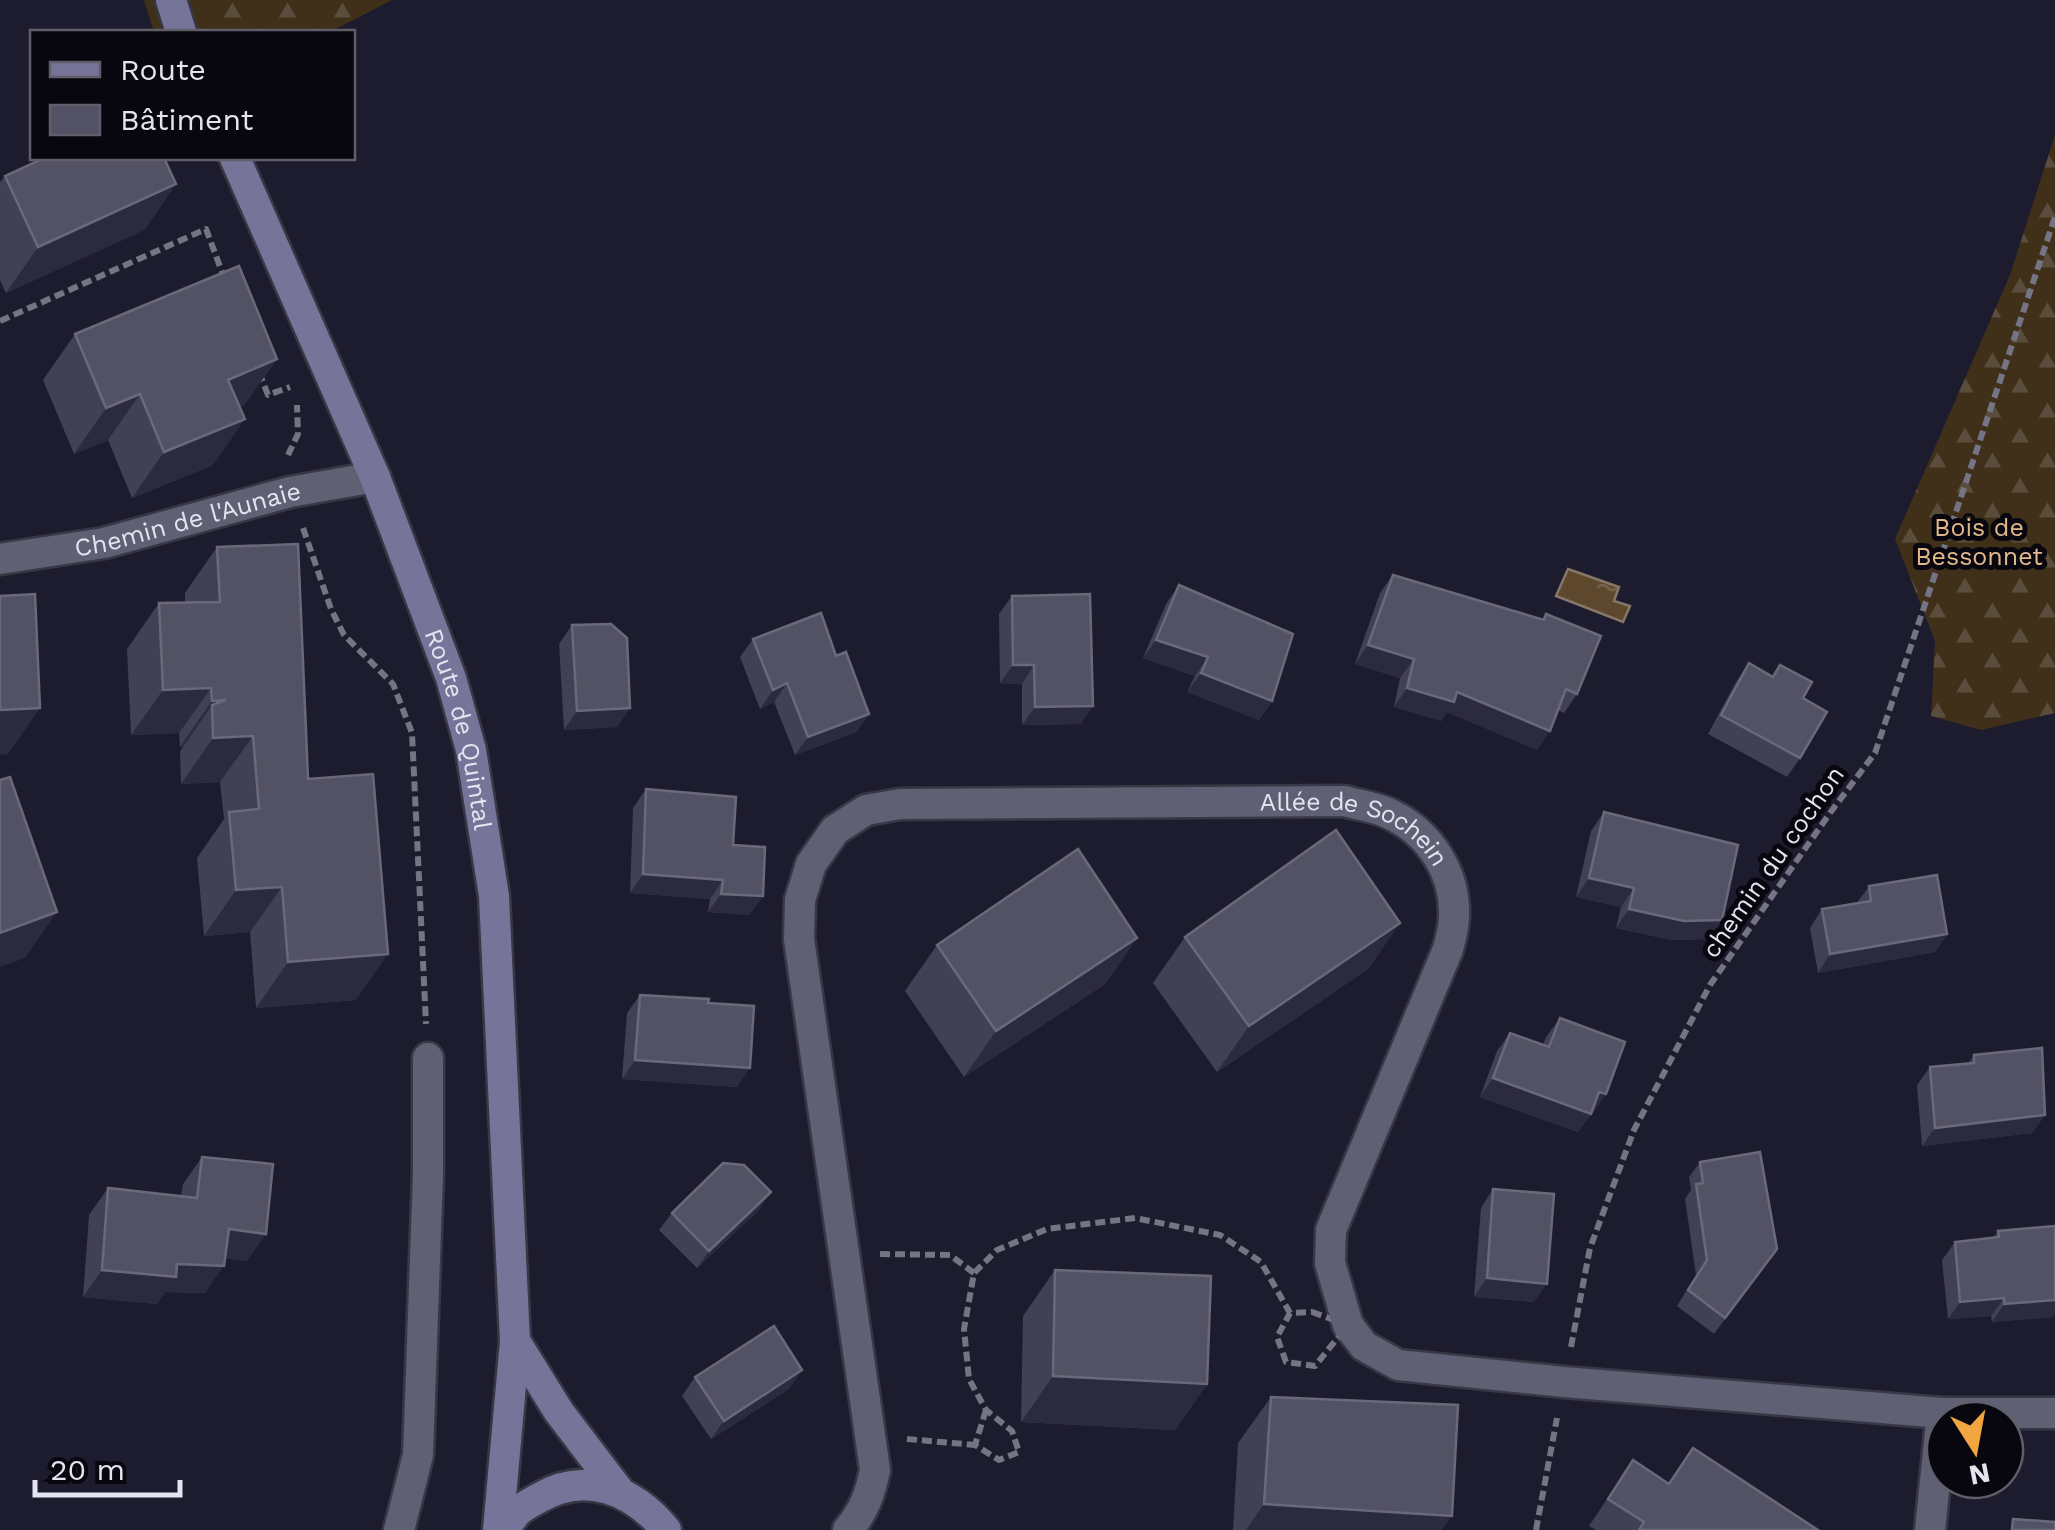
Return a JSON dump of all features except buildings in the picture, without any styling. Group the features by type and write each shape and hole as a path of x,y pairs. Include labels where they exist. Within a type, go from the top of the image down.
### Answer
{"street":[{"path":"170,0 180,30"},
{"name":"Route de Quintal","path":"236,160 375,478 451,678 471,750 494,896 515,1342 501,1530"},
{"name":"Chemin de l'Aunaie","path":"0,559 104,543 290,492 375,478"},
{"name":"Allée de Sochein","path":"848,1530 870,1497 875,1470 799,939 800,900 811,864 835,830 866,810 900,804 1344,801 1390,814 1418,832 1438,854 1452,885 1454,918 1448,948 1331,1230 1330,1263 1348,1324 1364,1346 1398,1365 1925,1412"},
{"path":"399,1530 418,1455 428,1193 428,1058"},
{"name":"Route de Quintal","path":"515,1342 559,1412 620,1492 646,1508 667,1530"},
{"name":"Allée de Sochein","path":"2025,1413 2055,1413"},
{"path":"501,1530 518,1510 550,1492 585,1485 620,1492"},
{"path":"1930,1530 1933,1500"}],"path":[{"name":"chemin du cochon","path":"1536,1530 1590,1248 1634,1130 1710,984 1875,754 2055,217"},
{"path":"0,321 206,229 227,284"},
{"path":"254,358 268,395 290,387"},
{"path":"284,372 297,403 298,434 283,463 290,492 337,622 344,635 393,684 412,733 428,1058"},
{"path":"871,1435 975,1445 998,1460 1019,1452 1012,1431 986,1410 969,1379 964,1329 974,1273 996,1250 1047,1229 1135,1218 1220,1234 1261,1262 1290,1314"},
{"path":"845,1254 950,1255 974,1273"},
{"path":"975,1445 986,1410"}],"green space":[{"path":"144,0 392,0 334,30 153,30"},
{"name":"Bois de Bessonnet","path":"2055,135 2055,713 1981,730 1931,716 1935,641 1895,539 2010,275"}],"water":[{"path":"1568,569 1619,587 1614,601 1630,606 1623,622 1556,596"}]}
